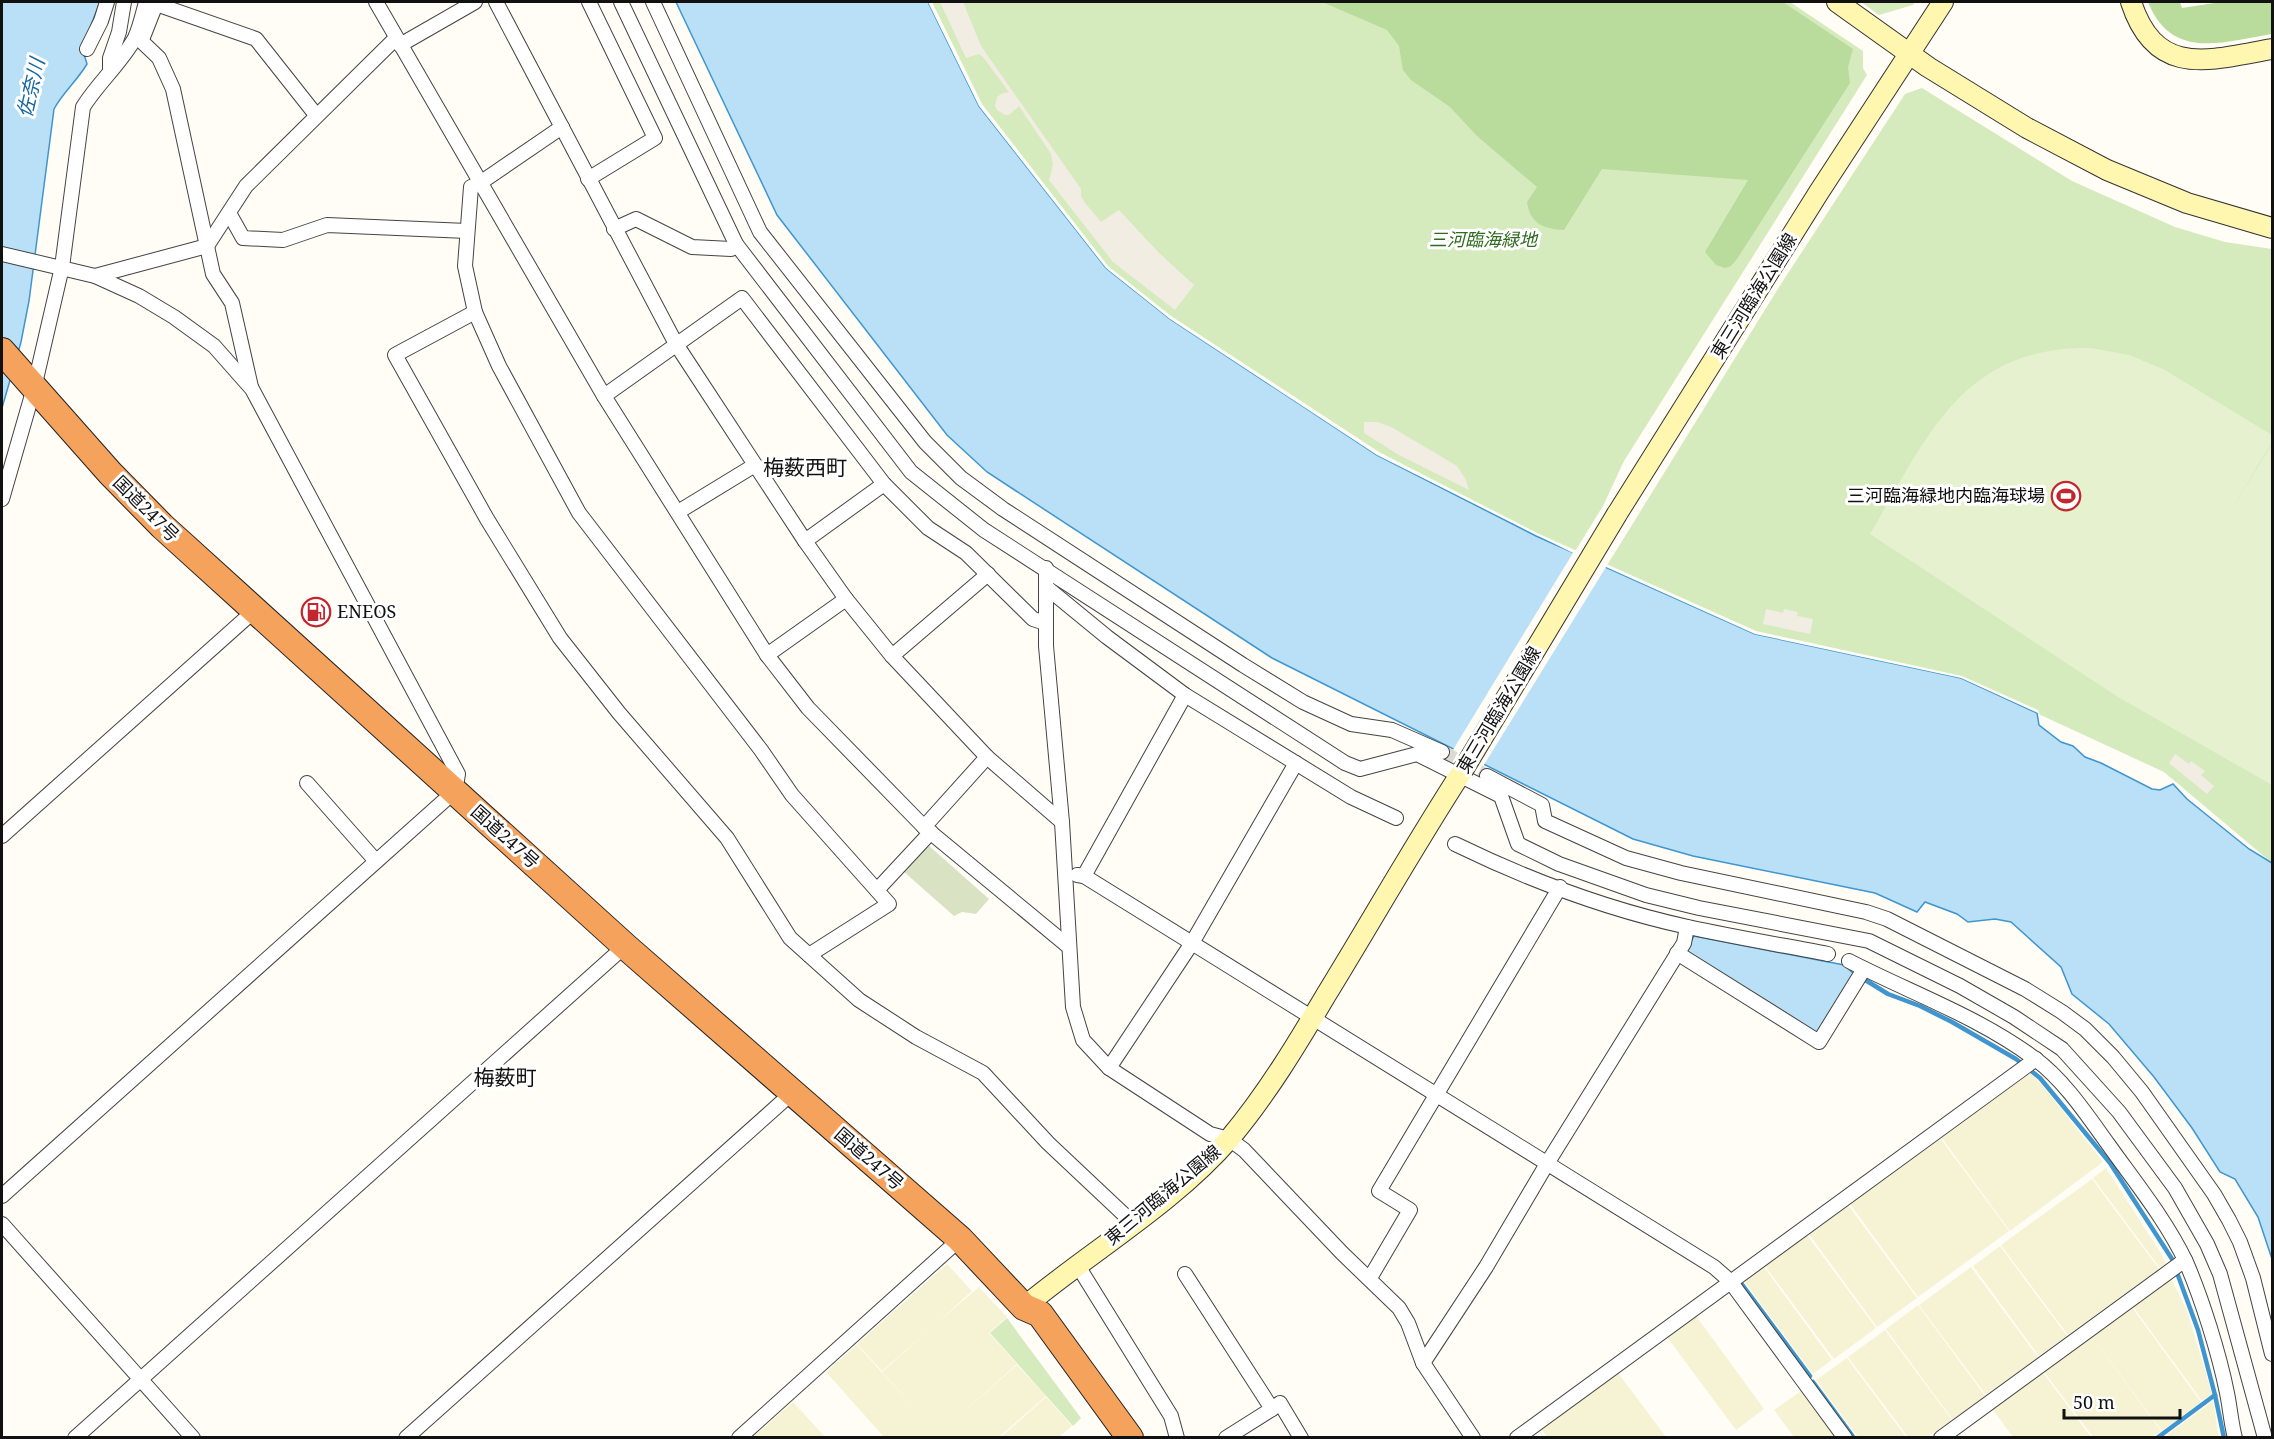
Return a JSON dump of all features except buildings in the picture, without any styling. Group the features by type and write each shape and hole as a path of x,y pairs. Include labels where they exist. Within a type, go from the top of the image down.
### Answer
{"highway":[{"name":"国道247号","path":"2,351 110,474 155,519 625,946 960,1239 1024,1307 1040,1314 1130,1437"},
{"name":"国道247号","path":"1024,1307 1027,1322 1111,1437"}],"main road":[{"path":"1837,2 1910,55 2027,128 2108,170 2187,203 2272,228"},
{"name":"東三河臨海公園線","path":"1024,1307 1134,1224 1190,1177 1229,1139 1260,1101 1617,514 1819,192 1943,2"},
{"path":"2131,2 2139,23 2154,43 2182,58 2207,60 2272,49"}],"street":[{"path":"87,49 101,21 107,2"},
{"path":"110,70 110,58 124,2"},
{"path":"139,38 146,2"},
{"path":"376,2 604,396 767,655 808,708 928,830 1068,946"},
{"path":"95,276 207,246 246,186 316,115 398,41 475,2"},
{"path":"496,2 676,344 805,541 846,599 892,656 987,757 1062,822"},
{"path":"588,179 655,138 589,2"},
{"path":"621,2 736,244 911,472 984,530 1346,763 1360,769 1418,754 1462,772 1501,796 1518,844 1559,864 1646,895 1699,908 1869,941 1960,986 2014,1017 2062,1049 2119,1112 2175,1188 2207,1244 2220,1274 2265,1437"},
{"path":"653,2 760,232 911,426 960,478 1003,509 1303,702 1351,724 1392,730 1442,752"},
{"path":"2,499 57,266 83,107 110,70 139,38 156,4 256,39 316,115"},
{"path":"139,38 159,58 173,89 213,274 232,303 252,389"},
{"path":"562,127 471,187 465,266 475,312 500,366 579,513 761,750 792,795 889,904 809,955"},
{"path":"229,213 243,238 283,240 327,225 467,231"},
{"path":"614,229 636,219 692,247 731,249 736,244"},
{"path":"2,254 95,276 139,296 174,317 214,346 252,389 458,774 455,791 375,860 2,1196"},
{"path":"604,396 742,298 884,484 928,528 966,553 1033,619 1045,623"},
{"path":"475,312 395,355 487,519 560,638 619,713 727,838 790,938 859,1000 916,1037 983,1073 1048,1143 1134,1224"},
{"path":"678,512 754,465"},
{"path":"805,541 884,484"},
{"path":"1046,568 1045,623 1062,822 1068,946 1073,1007 1083,1040 1109,1068 1210,1134 1229,1139 1244,1150 1342,1253 1389,1296 1408,1323 1422,1363 1473,1437"},
{"path":"892,656 988,573"},
{"path":"1046,587 1107,638 1185,696 1351,796 1396,818"},
{"path":"767,655 846,599"},
{"path":"2,836 254,610"},
{"path":"1084,876 1185,696"},
{"path":"877,890 987,757"},
{"path":"1109,1068 1192,943 1296,763"},
{"path":"1487,776 1542,805 1545,821 1626,858 1681,873 1887,918 2025,989 2062,1012 2085,1029 2142,1092 2214,1194 2240,1242 2253,1278 2272,1354"},
{"path":"307,783 375,860"},
{"path":"1455,844 1560,887 1636,913 1687,927 1828,954"},
{"path":"1065,873 1084,876 1714,1267 1730,1281 1845,1437"},
{"path":"1370,1278 1410,1210 1379,1191 1560,887"},
{"path":"1422,1363 1486,1267 1548,1162 1684,943 1687,927"},
{"path":"75,1437 625,946"},
{"path":"1677,953 1819,1042 1864,969"},
{"path":"1849,961 1949,1007 1991,1030 2036,1059 2061,1083 2157,1213 2185,1260 2195,1284 2219,1361 2235,1437"},
{"path":"1517,1437 2036,1059"},
{"path":"406,1437 792,1093"},
{"path":"2,1224 193,1437"},
{"path":"739,1437 960,1239"},
{"path":"1941,1437 2185,1260"},
{"path":"1078,1266 1171,1416 1177,1437"},
{"path":"1185,1274 1272,1409"},
{"path":"1226,1437 1280,1403 1301,1437"}],"shaded area":[{"path":"940,2 963,2 981,46 1081,189 1081,196 1085,203 1101,222 1119,210 1159,253 1194,285 1175,310 1113,262 1049,180 1053,165 1051,154 1019,106 1009,115 997,110 995,106 997,97 1009,92 983,57 979,54 966,58"},
{"path":"1364,422 1378,422 1393,428 1457,466 1469,490 1399,455 1364,433"},
{"path":"1766,609 1783,613 1784,609 1798,612 1797,616 1813,619 1810,634 1763,624"},
{"path":"2175,754 2205,771 2201,775 2214,786 2207,794 2169,763"},
{"path":"2029,1073 2039,1081 2103,1162 2010,1231 1941,1137"},
{"path":"1940,1138 2009,1231 1918,1297 1850,1204"},
{"path":"2106,1168 2162,1255 2166,1264 2160,1268 2093,1178"},
{"path":"2092,1179 2159,1269 2068,1335 2001,1245"},
{"path":"1848,1205 1917,1298 1877,1327 1809,1234"},
{"path":"1807,1235 1876,1328 1834,1359 1765,1266"},
{"path":"2000,1246 2067,1336 2039,1356 1973,1266"},
{"path":"947,1264 972,1291 938,1322 979,1287 1007,1317 989,1333 1017,1364 958,1417 1017,1365 1046,1396 999,1437 884,1437 826,1372 857,1345 923,1418 882,1372 937,1323 882,1371 857,1344"},
{"path":"1764,1267 1832,1360 1813,1374 1744,1281"},
{"path":"1971,1267 2038,1357 1986,1395 1919,1305"},
{"path":"2170,1276 2187,1311 2212,1394 2202,1401 2131,1304"},
{"path":"1918,1305 1985,1396 1953,1420 1886,1329"},
{"path":"2130,1305 2201,1402 2162,1431 2090,1334"},
{"path":"1696,1316 1764,1409 1736,1430 1667,1337"},
{"path":"1885,1330 1952,1420 1928,1437 1908,1437 1848,1357"},
{"path":"2090,1334 2161,1431 2152,1437 2093,1437 2042,1369"},
{"path":"1847,1358 1906,1437 1858,1437 1816,1380"},
{"path":"2041,1370 2091,1437 2013,1437 1991,1407"},
{"path":"1618,1373 1666,1437 1547,1437 1541,1429"},
{"path":"1801,1391 1836,1437 1794,1437 1774,1410"},
{"path":"1046,1397 1072,1426 1059,1437 1001,1437"},
{"path":"2213,1401 2219,1437 2170,1437 2167,1435"},
{"path":"793,1402 825,1437 752,1437 761,1430"}],"green space":[{"name":"三河臨海緑地","path":"929,2 1790,2 1863,51 1863,68 1867,75 1624,461 1603,506 1574,553 1377,455 1170,319 1106,268 979,106"},
{"path":"1322,2 1783,2 1853,49 1848,67 1850,83 1737,259 1731,266 1725,268 1716,265 1705,252 1748,180 1602,169 1564,230 1544,227 1531,216 1527,202 1537,187 1477,136 1450,107 1411,80 1403,70 1399,46 1387,30"},
{"path":"1861,2 1915,2 1913,5 1879,15"},
{"path":"2148,2 2180,2 2182,8 2221,2 2272,2 2272,34 2217,43 2185,40 2170,33 2158,21"},
{"path":"1922,88 2072,181 2175,227 2225,242 2272,249 2272,863 2164,772 1961,678 1755,634 1606,567 1779,287 1905,94"},
{"name":"三河臨海緑地内臨海球場","path":"2091,348 2129,355 2163,369 2272,435 2272,442 2227,517 2272,444 2272,785 2118,697 1870,534 1931,432 1953,404 1979,381 2010,363 2047,351"},
{"path":"927,844 989,899 976,914 962,912 954,916 903,871"},
{"path":"1007,1318 1081,1418 1073,1426 990,1333"}],"water":[{"name":"佐奈川","path":"2,2 100,2 82,48 87,64 54,109 29,301 21,342 2,408"},
{"path":"676,2 928,2 979,106 1106,268 1170,319 1377,455 1536,536 1755,634 1961,678 2037,713 2039,725 2061,742 2073,746 2085,757 2152,789 2160,790 2173,784 2187,799 2249,849 2272,863 2272,1259 2258,1217 2235,1179 2220,1172 2192,1128 2154,1077 2109,1024 2072,994 2061,967 2011,922 1995,919 1968,922 1957,914 1925,902 1917,912 1875,893 1693,856 1633,839 1272,658 987,472 947,435 777,215"},
{"path":"1694,936 1844,965 1854,974 1817,1034 1685,951"}],"pier":[{"path":"928,2 932,2 982,104 1108,266 1171,316 1379,452 1537,533 1756,631 1962,676 2038,710 2040,714 1961,678 1755,634 1606,567 1482,768 1451,753 1573,553 1377,455 1170,319 1106,268 979,106"}],"waterway":[{"path":"1862,978 1888,994 1920,1006 1952,1022 2016,1059 2040,1078 2110,1163 2172,1259 2198,1330 2224,1438"},
{"path":"1741,1283 1810,1376"},
{"path":"1813,1382 1854,1438"},
{"path":"2157,1438 2215,1395"}],"tunnel":[{"path":"1442,752 1487,776"}],"place":[{"name":"三河臨海緑地内臨海球場","path":"2066,496"},
{"name":"ENEOS","path":"316,612"}],"district":[{"name":"梅薮西町","path":"805,468"},
{"name":"梅薮町","path":"505,1078"}]}
